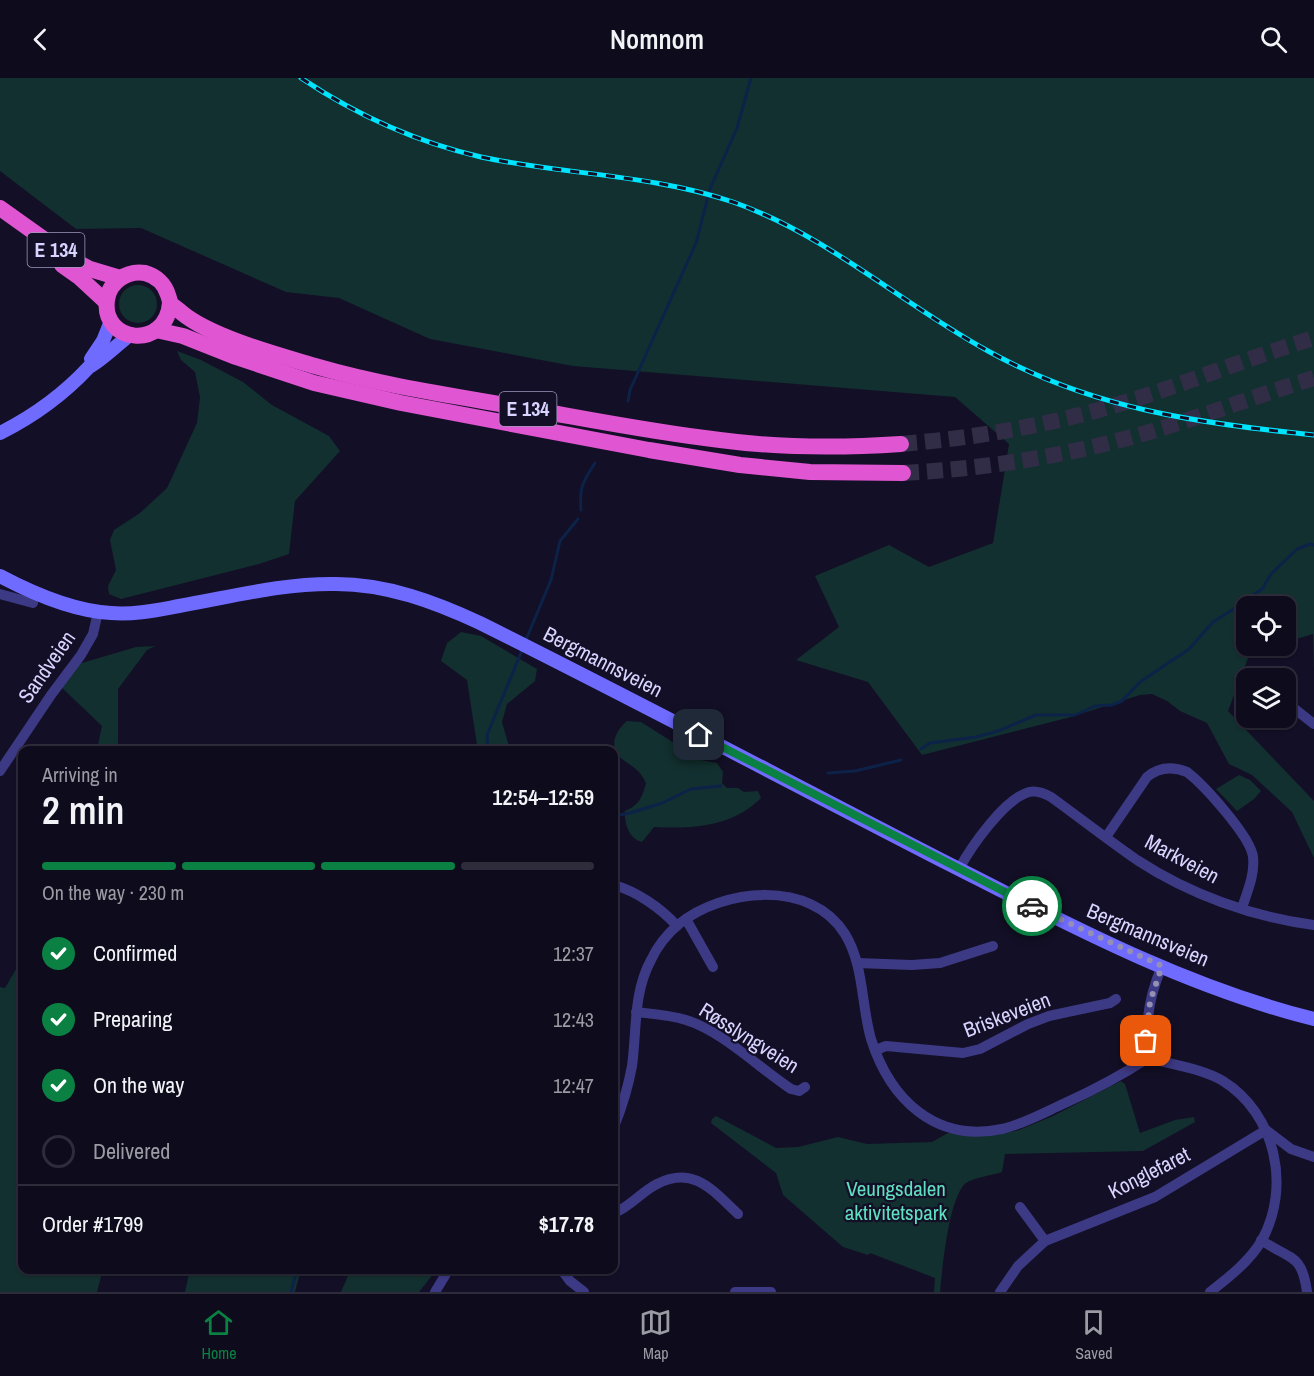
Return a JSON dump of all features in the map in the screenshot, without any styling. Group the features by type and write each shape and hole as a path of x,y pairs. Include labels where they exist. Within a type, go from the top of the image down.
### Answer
{"highway":[{"name":"E 134","path":"0,208 73,260 90,269 120,278 135,273 150,275 163,284 170,303 197,323 264,350 326,369 430,392 720,441 810,447 901,444"},
{"name":"E 134","path":"0,220 79,277 106,302"},
{"path":"120,278 110,289 106,302 111,321 119,330 130,335"},
{"path":"156,330 167,318 170,303"},
{"name":"E 134","path":"130,335 146,335 156,330 190,339 246,361 314,383 401,403 740,465 810,472 903,473"}],"main road":[{"path":"89,367 111,321"},
{"path":"0,433 46,406 89,367 130,335"},
{"name":"Bergmannsveien","path":"0,576 56,600 98,612 121,614 312,584 365,586 409,595 436,604 480,623 1077,928 1162,966 1284,1011 1314,1019"}],"street":[{"path":"0,594 33,603"},
{"name":"Sandveien","path":"0,771 51,695 81,656 93,634 98,612"},
{"path":"1296,710 1314,724"},
{"name":"Markveien","path":"1107,837 1147,777 1160,769 1173,768 1187,772 1235,824 1252,851 1252,874 1242,908"},
{"name":"Markveien","path":"959,869 985,830 1011,803 1029,792 1039,792 1051,797 1137,860 1203,895 1242,908 1314,925"},
{"path":"618,886 632,891 670,918 681,922 713,967"},
{"path":"618,1117 627,1094 639,990 645,971 661,944 681,922 712,905 756,896 791,897 812,904 837,923 851,945 857,963 871,1038 883,1069 893,1086 916,1111 945,1127 990,1131 1017,1125 1089,1092 1148,1058 1205,1073 1222,1081 1247,1102 1266,1130 1275,1157 1277,1192 1272,1215 1262,1240 1252,1254 1210,1292"},
{"path":"857,963 912,965 940,963 993,946"},
{"path":"1148,1058 1146,1041 1150,1002 1162,966"},
{"name":"Briskeveien","path":"876,1050 886,1046 963,1053 980,1049 1028,1024 1049,1016 1110,1003 1116,999"},
{"name":"Røsslyngveien","path":"636,1012 659,1014 689,1021 723,1040 791,1089 799,1091 805,1087"},
{"path":"1266,1130 1291,1149 1314,1156"},
{"name":"Konglefaret","path":"1000,1292 1018,1266 1045,1241 1155,1197 1266,1130"},
{"path":"618,1211 640,1198 656,1185 680,1178 705,1183 738,1214"},
{"path":"1020,1207 1045,1241"},
{"path":"1262,1240 1297,1261 1304,1271 1307,1292"},
{"path":"435,1292 446,1274"},
{"path":"565,1274 584,1292"},
{"path":"735,1292 771,1292"}],"green space":[{"path":"0,78 1314,78 1314,670 1313,634 1296,639 1296,596 1236,596 1236,656 1249,656 1244,668 1236,668 1236,690 1228,711 1236,719 1236,728 1244,728 1314,801 1314,858 1292,812 1252,775 1229,764 1207,723 1180,711 1167,701 1152,694 1140,695 1071,717 922,755 868,682 796,660 839,627 815,576 889,545 929,567 993,543 1009,444 955,397 573,366 430,339 339,298 286,292 141,228 76,229 0,171"},
{"path":"138,285 152,290 157,304 152,318 138,323 124,318 119,304 124,290"},
{"path":"177,351 201,360 243,382 272,405 329,436 340,451 295,501 289,554 259,564 121,599 109,594 108,586 116,570 110,540 114,530 140,513 167,488 197,423 200,397 195,372 181,360"},
{"path":"461,632 481,636 537,669 535,681 507,704 502,722 509,746 477,746 467,680 441,661 447,643"},
{"path":"155,646 147,650 118,689 118,746 98,746 102,726 58,684 65,668 136,647"},
{"path":"627,721 641,722 701,760 717,763 723,772 722,783 727,788 738,788 744,792 758,791 761,798 750,808 725,820 697,826 654,827 642,842 637,840 628,830 625,811 639,800 646,783 638,771 618,754 618,746 614,744 619,729"},
{"path":"1239,775 1250,780 1261,791 1237,811 1216,789"},
{"path":"18,966 18,1274 102,1274 97,1292 0,1292 0,987 5,988"},
{"name":"Veungsdalen aktivitetspark","path":"1121,1081 1125,1084 1140,1133 1175,1120 1194,1117 1195,1122 1143,1151 1005,1154 1002,1172 969,1181 960,1191 947,1234 940,1292 934,1292 935,1278 870,1253 868,1255 843,1247 783,1195 776,1173 711,1123 716,1116 776,1148 798,1147 838,1137 867,1144 932,1142 948,1133 997,1135 1019,1130 1053,1116"},
{"path":"189,1274 300,1274 295,1292 185,1292"},
{"path":"349,1274 433,1274 419,1292 341,1292"}],"waterway":[{"path":"628,401 630,390 696,243 710,189 737,128 751,78"},
{"path":"581,510 583,485 595,463"},
{"path":"525,642 551,580 560,541 578,519"},
{"path":"921,749 930,743 976,737 998,731 1036,715 1075,715 1095,706 1112,705 1122,701 1140,682 1189,649 1213,622 1263,588 1271,574 1297,549 1310,544 1314,545"},
{"path":"488,746 487,735 523,648"},
{"path":"828,773 855,771 901,760"},
{"path":"618,815 662,803 691,789 721,786"},
{"path":"291,1292 296,1274"}],"tunnel":[{"path":"901,444 1009,430 1063,419 1141,397 1314,338"},
{"path":"903,473 1016,462 1100,445 1175,424 1314,378"}],"railway":[{"path":"301,78 343,104 387,126 457,151 513,163 639,180 733,202 767,216 832,251 988,351 1027,371 1066,387 1106,400 1187,418 1314,435"}],"way so far":[{"path":"1032,906 1162,966 1150,1002 1146,1041"}],"route":[{"path":"699,735 1032,906"}]}
